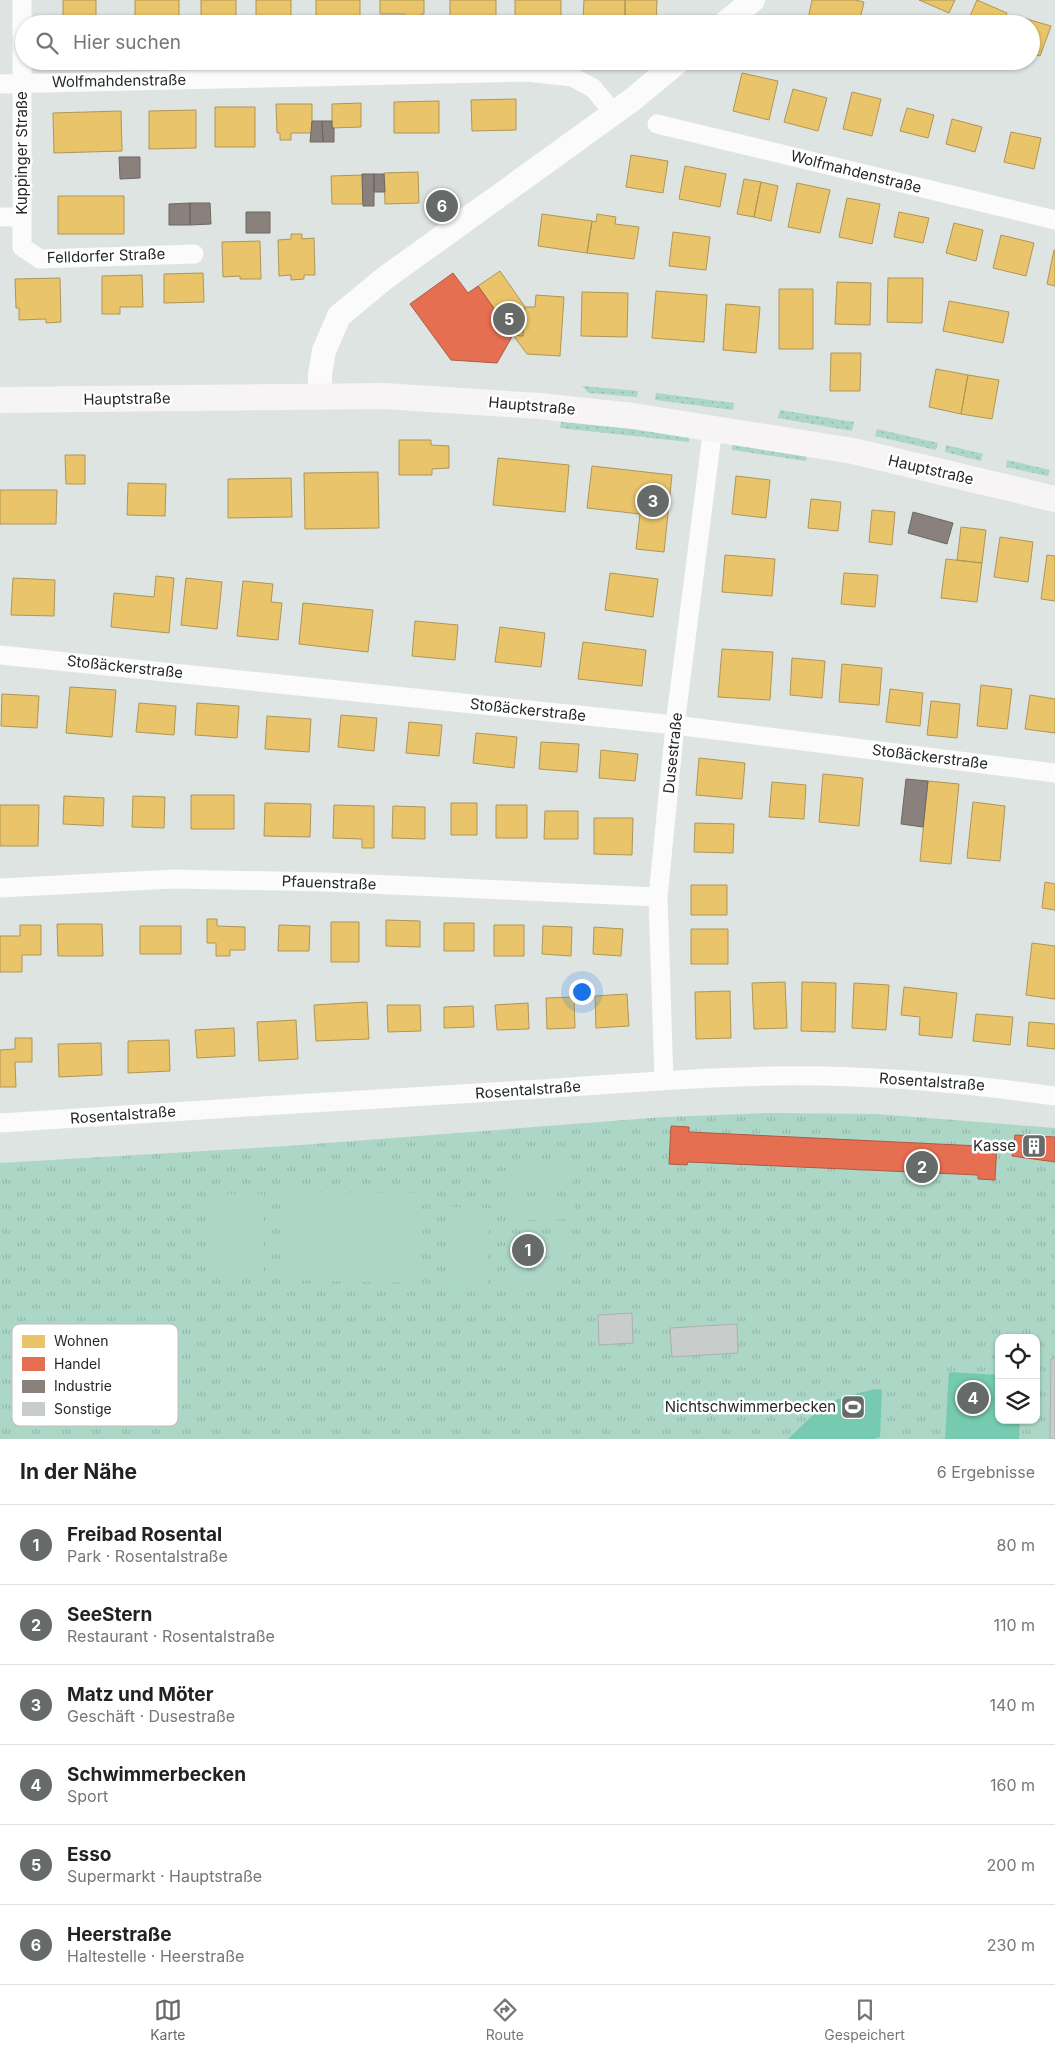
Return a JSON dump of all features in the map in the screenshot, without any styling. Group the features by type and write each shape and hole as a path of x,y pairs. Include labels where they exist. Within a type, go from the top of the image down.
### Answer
{"main road":[{"name":"Hauptstraße","path":"0,400 320,396 430,398 539,406 713,427 853,451 1055,499"}],"street":[{"name":"Kuppinger Straße","path":"22,0 22,15"},
{"path":"735,15 753,0"},
{"name":"Kuppinger Straße","path":"22,70 22,247"},
{"path":"320,396 320,374 324,351 339,316 385,278 614,113 668,70"},
{"name":"Wolfmahdenstraße","path":"0,84 466,73 551,74 572,77 593,88 614,113"},
{"name":"Wolfmahdenstraße","path":"657,124 1055,220"},
{"path":"0,217 22,217"},
{"name":"Felldorfer Straße","path":"22,247 40,259 194,254"},
{"name":"Dusestraße","path":"664,1080 658,896 675,725 713,427"},
{"name":"Stoßäckerstraße","path":"0,655 675,725 1055,773"},
{"name":"Pfauenstraße","path":"0,888 173,879 324,882 658,896"},
{"name":"Rosentalstraße","path":"0,1123 664,1080 777,1076 833,1076 988,1086 1055,1096"}],"green space":[{"path":"582,386 638,391 637,397 589,393"},
{"path":"656,393 734,403 733,410 655,400"},
{"path":"780,410 854,422 852,431 778,418"},
{"path":"561,422 689,434 689,442 560,428"},
{"path":"877,429 938,443 936,450 875,436"},
{"path":"732,441 807,452 806,461 732,450"},
{"path":"946,445 983,454 981,461 945,452"},
{"path":"1007,460 1050,470 1048,476 1006,467"},
{"path":"771,1113 877,1114 1055,1128 1055,1439 0,1439 0,1163 288,1146 664,1117"},
{"path":"572,1162 573,1184 507,1185 507,1163"},
{"path":"284,1192 422,1193 420,1283 283,1280"},
{"path":"211,1194 264,1194 264,1276 213,1276"},
{"path":"573,1199 574,1219 506,1220 506,1200"},
{"path":"447,1207 489,1208 488,1291 446,1290"},
{"path":"506,1237 571,1237 571,1257 506,1256"},
{"path":"569,1271 569,1291 505,1291 505,1272"}],"shaded area":[{"path":"949,1372 995,1375 995,1424 1020,1424 1019,1439 945,1439"},
{"name":"Nichtschwimmerbecken","path":"874,1389 882,1390 880,1437 874,1439 788,1439 813,1415 835,1400"}],"building: Wohnen":[{"path":"63,0 96,0 96,15 63,15"},
{"path":"135,0 179,0 179,15 135,15"},
{"path":"201,0 236,0 236,15 201,15"},
{"path":"256,0 291,0 291,15 256,15"},
{"path":"316,0 360,0 360,15 316,15"},
{"path":"380,0 424,0 424,14 421,15 380,14"},
{"path":"450,0 496,0 496,15 450,15"},
{"path":"515,0 561,0 561,15 515,15"},
{"path":"584,0 625,0 625,15 583,15"},
{"path":"625,0 657,0 656,15 625,15"},
{"path":"812,0 855,0 864,2 861,15 809,15"},
{"path":"919,0 955,0 949,13"},
{"path":"977,0 1007,13 1006,15 970,15"},
{"path":"1040,23 1051,26 1040,56"},
{"path":"742,73 778,81 769,120 733,111"},
{"path":"793,89 827,98 818,131 784,122"},
{"path":"852,92 881,99 872,136 843,129"},
{"path":"516,99 516,130 472,131 471,100"},
{"path":"439,101 439,133 394,133 394,102"},
{"path":"361,103 361,127 332,128 332,104"},
{"path":"276,104 312,104 312,133 291,133 291,140 280,140 280,133 277,133"},
{"path":"215,107 255,107 255,147 215,147"},
{"path":"907,108 934,115 928,138 900,131"},
{"path":"196,110 196,148 149,149 149,111"},
{"path":"121,111 122,151 54,153 53,113"},
{"path":"952,119 982,127 975,152 946,144"},
{"path":"1011,132 1041,138 1034,169 1004,162"},
{"path":"631,155 668,161 663,193 626,187"},
{"path":"685,166 726,174 720,207 679,199"},
{"path":"418,172 419,203 385,204 384,173"},
{"path":"362,175 363,204 332,204 331,176"},
{"path":"744,179 761,182 754,217 737,214"},
{"path":"761,182 778,186 771,221 754,217"},
{"path":"797,183 830,190 820,233 788,227"},
{"path":"58,196 124,196 124,234 58,234"},
{"path":"847,198 880,204 872,244 839,237"},
{"path":"899,212 929,218 923,243 894,237"},
{"path":"542,214 592,221 587,253 538,246"},
{"path":"597,214 616,217 615,224 639,227 634,259 587,253 592,221 596,222"},
{"path":"954,223 983,230 976,261 946,253"},
{"path":"673,232 710,237 706,270 669,266"},
{"path":"291,234 302,234 302,239 314,238 315,275 304,275 304,279 291,280 291,275 279,276 278,240 291,239"},
{"path":"1001,235 1034,243 1026,276 993,268"},
{"path":"260,241 261,279 240,279 240,276 223,277 222,242"},
{"path":"1055,250 1055,286 1047,284"},
{"path":"500,271 525,307 523,336 513,335 478,286"},
{"path":"203,273 204,302 164,303 164,274"},
{"path":"142,275 143,307 120,307 120,314 102,314 102,276"},
{"path":"60,278 61,322 46,323 46,319 19,320 19,308 16,308 15,279"},
{"path":"888,278 923,278 922,323 887,322"},
{"path":"837,282 871,283 870,325 835,324"},
{"path":"779,289 813,289 813,349 779,349"},
{"path":"656,291 707,295 704,342 652,338"},
{"path":"582,292 628,293 627,337 581,336"},
{"path":"536,295 564,297 560,356 527,354 513,335 523,336 525,307 535,307"},
{"path":"949,301 1009,312 1003,343 943,331"},
{"path":"726,304 760,307 756,353 723,350"},
{"path":"831,353 861,353 860,391 830,391"},
{"path":"936,369 968,375 961,414 929,407"},
{"path":"968,375 999,380 992,419 961,414"},
{"path":"399,440 431,440 431,445 449,446 449,468 432,469 432,475 399,475"},
{"path":"65,455 85,455 85,484 66,484"},
{"path":"498,458 569,465 565,512 493,505"},
{"path":"592,466 672,475 664,552 636,549 640,514 587,508"},
{"path":"378,472 379,528 305,529 304,473"},
{"path":"736,476 770,480 766,518 732,514"},
{"path":"291,478 292,517 228,518 228,479"},
{"path":"128,483 166,484 165,516 127,515"},
{"path":"0,490 57,490 56,524 0,524"},
{"path":"811,499 841,502 838,531 808,528"},
{"path":"872,510 895,512 892,545 869,542"},
{"path":"961,527 986,530 982,563 957,560"},
{"path":"1000,537 1033,542 1028,582 994,577"},
{"path":"725,555 775,559 772,596 722,592"},
{"path":"1047,555 1055,556 1055,601 1041,599"},
{"path":"946,559 982,563 977,602 941,598"},
{"path":"610,573 658,579 653,617 605,610"},
{"path":"844,573 878,575 875,607 841,604"},
{"path":"156,576 174,578 169,633 111,627 114,593 154,597"},
{"path":"13,578 55,580 54,616 11,615"},
{"path":"186,578 222,582 217,629 181,625"},
{"path":"243,581 273,584 271,602 282,603 278,640 237,636"},
{"path":"303,603 373,610 368,652 299,644"},
{"path":"415,621 458,625 455,660 412,656"},
{"path":"500,627 545,633 541,667 495,662"},
{"path":"583,642 646,650 642,686 578,679"},
{"path":"722,649 773,652 770,700 718,697"},
{"path":"792,658 825,661 822,698 790,695"},
{"path":"842,664 882,668 879,705 839,702"},
{"path":"981,685 1012,689 1007,729 977,726"},
{"path":"70,687 116,690 112,737 66,733"},
{"path":"890,689 923,693 920,726 886,722"},
{"path":"2,694 39,696 37,728 1,726"},
{"path":"1030,695 1055,699 1055,733 1025,729"},
{"path":"931,701 960,704 957,738 927,735"},
{"path":"139,703 176,706 174,735 136,732"},
{"path":"197,703 239,706 237,738 195,735"},
{"path":"341,715 377,718 374,751 338,747"},
{"path":"267,716 311,719 309,752 265,749"},
{"path":"409,722 442,725 439,756 406,753"},
{"path":"476,733 517,737 514,768 473,763"},
{"path":"541,742 579,744 577,772 539,769"},
{"path":"601,750 638,754 635,781 599,778"},
{"path":"699,758 745,763 742,799 696,795"},
{"path":"823,774 863,778 859,826 819,822"},
{"path":"928,781 959,784 951,864 920,861"},
{"path":"772,782 806,785 804,819 769,817"},
{"path":"191,795 234,795 234,829 191,829"},
{"path":"64,796 104,798 103,826 63,824"},
{"path":"133,796 165,797 164,828 132,827"},
{"path":"973,802 1005,806 1000,861 967,858"},
{"path":"265,803 311,804 310,837 264,836"},
{"path":"451,803 477,803 477,835 451,835"},
{"path":"0,805 39,805 38,846 0,846"},
{"path":"334,805 374,806 374,848 362,848 362,839 333,838"},
{"path":"496,805 527,805 527,838 496,838"},
{"path":"393,806 425,807 425,839 392,838"},
{"path":"545,811 578,811 578,839 544,839"},
{"path":"594,818 633,818 632,855 594,854"},
{"path":"695,823 734,824 733,853 694,852"},
{"path":"1045,882 1055,884 1055,910 1042,908"},
{"path":"691,885 727,885 727,915 691,915"},
{"path":"207,919 217,919 217,926 245,927 245,950 230,950 230,956 216,956 216,943 207,943"},
{"path":"386,920 420,921 420,947 386,946"},
{"path":"331,922 359,922 359,962 331,962"},
{"path":"444,923 474,923 474,951 444,951"},
{"path":"57,924 102,924 103,956 58,956"},
{"path":"20,925 41,925 41,955 22,955 22,972 0,972 0,936 20,936"},
{"path":"279,925 310,926 309,951 278,951"},
{"path":"494,925 524,925 524,956 494,956"},
{"path":"140,926 181,926 181,954 140,954"},
{"path":"543,926 572,927 571,956 542,954"},
{"path":"594,927 623,929 621,956 593,954"},
{"path":"691,929 728,929 728,964 691,964"},
{"path":"1032,943 1055,946 1055,999 1026,995"},
{"path":"785,982 787,1028 754,1029 752,983"},
{"path":"802,982 836,983 835,1032 801,1031"},
{"path":"854,983 889,985 886,1030 852,1028"},
{"path":"904,987 957,993 952,1038 919,1035 920,1017 901,1015"},
{"path":"730,991 731,1038 696,1039 695,992"},
{"path":"627,994 629,1026 596,1028 595,996"},
{"path":"574,997 575,1028 547,1029 546,998"},
{"path":"367,1002 369,1039 316,1041 314,1005"},
{"path":"528,1003 529,1029 497,1030 495,1005"},
{"path":"387,1005 420,1005 421,1031 388,1032"},
{"path":"473,1006 474,1027 444,1028 444,1007"},
{"path":"976,1014 1013,1017 1010,1045 973,1041"},
{"path":"296,1020 298,1059 259,1061 257,1022"},
{"path":"1029,1022 1055,1024 1055,1049 1027,1046"},
{"path":"234,1028 235,1056 197,1058 195,1030"},
{"path":"15,1038 32,1038 32,1062 15,1062 16,1087 0,1087 0,1050 15,1049"},
{"path":"169,1040 170,1071 128,1073 128,1041"},
{"path":"101,1043 102,1075 59,1077 58,1044"}],"building: Handel":[{"path":"453,273 468,293 478,286 513,335 497,363 451,360 410,304"},
{"path":"671,1126 689,1127 689,1132 979,1146 979,1141 997,1142 995,1180 978,1179 978,1175 688,1162 687,1165 669,1164"},
{"name":"Kasse","path":"1015,1135 1055,1137 1055,1162 1012,1156"}],"building: Industrie":[{"path":"312,121 322,121 323,142 310,142"},
{"path":"322,121 332,121 334,142 323,142"},
{"path":"119,157 140,157 140,178 120,179"},
{"path":"362,174 374,174 374,206 363,206"},
{"path":"374,174 384,174 385,192 374,192"},
{"path":"190,203 190,225 169,225 169,204"},
{"path":"190,203 210,203 211,224 190,225"},
{"path":"246,212 270,212 270,233 246,233"},
{"path":"913,512 953,523 947,544 908,533"},
{"path":"906,779 928,781 923,827 901,824"}],"building: Sonstige":[{"path":"632,1313 633,1343 599,1345 598,1315"},
{"path":"737,1324 738,1353 672,1357 670,1328"},
{"path":"1055,1358 1055,1439 1050,1439 1051,1359"}],"place":[{"name":"Heerstraße","path":"442,206"},
{"name":"Esso","path":"509,319"},
{"name":"Matz und Möter","path":"653,501"},
{"name":"Kasse","path":"1034,1146"},
{"name":"SeeStern","path":"922,1167"},
{"name":"Freibad Rosental","path":"528,1250"},
{"name":"Schwimmerbecken","path":"973,1398"},
{"name":"Nichtschwimmerbecken","path":"853,1407"}]}
